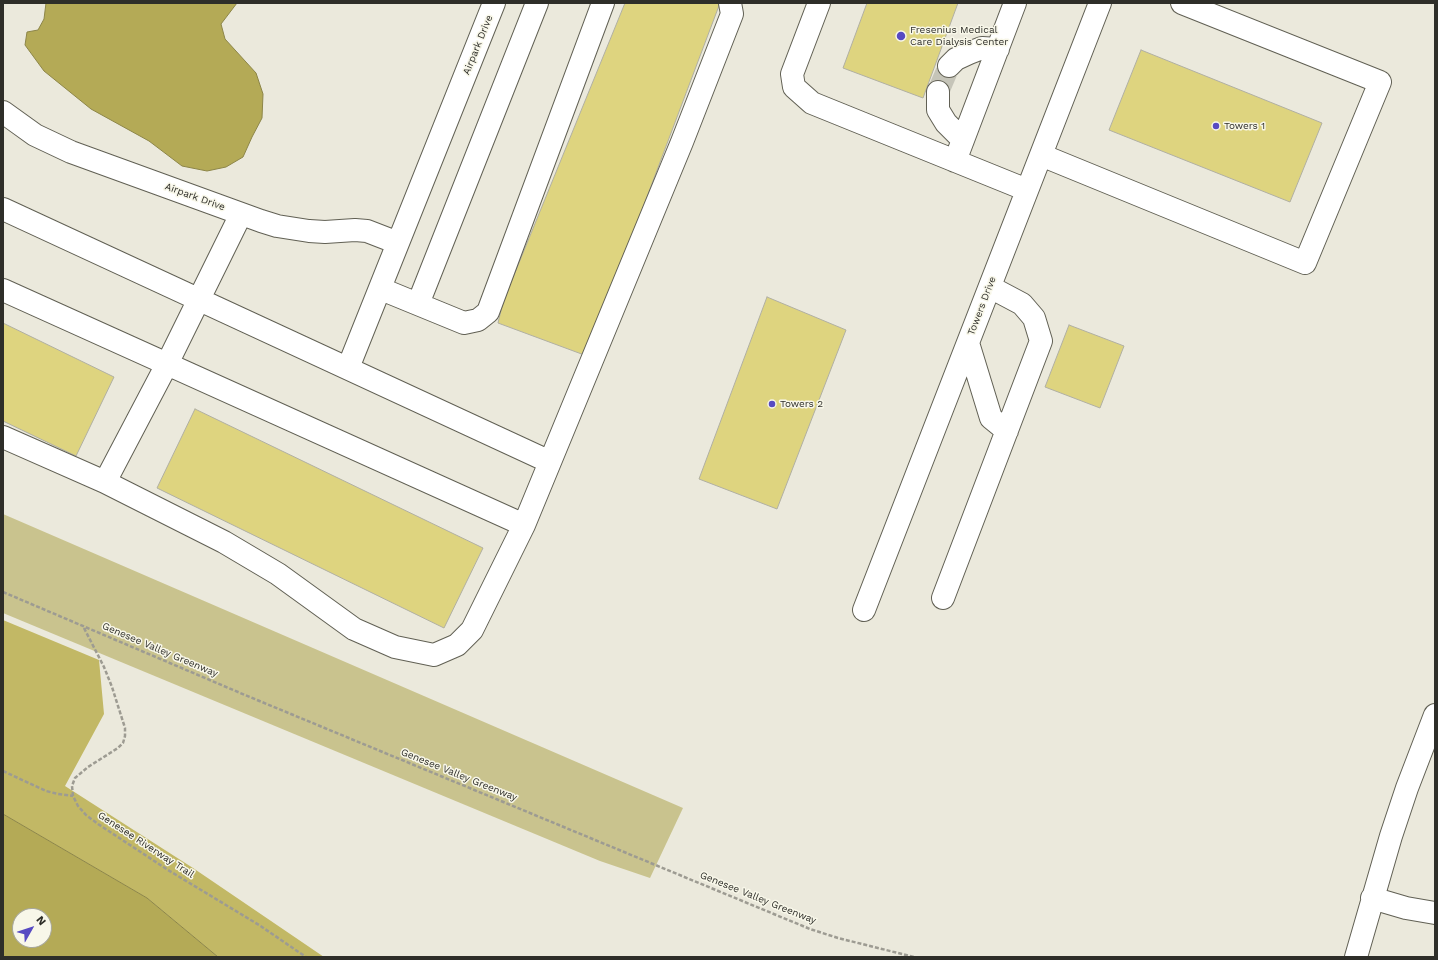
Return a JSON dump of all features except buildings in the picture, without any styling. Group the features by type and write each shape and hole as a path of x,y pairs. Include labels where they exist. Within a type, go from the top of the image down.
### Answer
{"street":[{"name":"Airpark Drive","path":"348,368 381,289 494,3"},
{"path":"418,304 537,3"},
{"path":"381,289 464,323 478,320 488,312 604,3"},
{"path":"3,437 105,482 224,542 278,574 354,629 395,647 434,655 458,644 472,630 524,525 688,128 732,14 730,3"},
{"path":"819,3 792,74 794,87 812,103 1027,190"},
{"path":"955,161 1015,3"},
{"name":"Towers Drive","path":"864,610 1100,3"},
{"path":"1041,155 1305,263 1380,82 1182,3"},
{"path":"949,66 956,59 982,48 998,49"},
{"path":"938,92 938,110 946,123 963,140"},
{"name":"Airpark Drive","path":"3,112 35,134 71,152 277,226 325,232 355,230 367,231 398,243"},
{"path":"3,209 550,462"},
{"path":"105,482 200,299 241,214"},
{"path":"942,598 1041,341 1034,318 1022,304 990,287"},
{"path":"3,290 524,525"},
{"path":"968,343 992,418 1007,431"},
{"path":"1356,957 1391,836 1407,788 1435,716"},
{"path":"1372,898 1406,908 1435,913"}],"path":[{"name":"Genesee Valley Greenway","path":"3,592 245,695 810,929 838,938 914,957"},
{"path":"3,771 46,791 73,796 72,786 75,778 88,767 118,748 123,743 125,728 112,687 104,667 84,627"},
{"name":"Genesee Riverway Trail","path":"73,796 78,806 86,815 98,824 168,870 259,925 306,957"}],"shaded area":[{"path":"46,3 237,3 221,24 225,39 256,73 263,94 262,118 243,157 226,167 207,171 182,166 149,141 91,109 44,71 25,45 27,32 38,30 44,19"},
{"path":"3,514 683,808 650,878 600,861 3,613"},
{"path":"3,620 99,660 104,714 65,786 193,868 324,957 218,957 147,898 3,814"},
{"path":"3,814 147,898 218,957 3,957"}],"tunnel":[{"path":"938,92 949,66"}],"place":[{"name":"Fresenius Medical Care Dialysis Center","path":"901,36"},
{"name":"Towers 1","path":"1216,126"},
{"name":"Towers 2","path":"772,404"}]}
